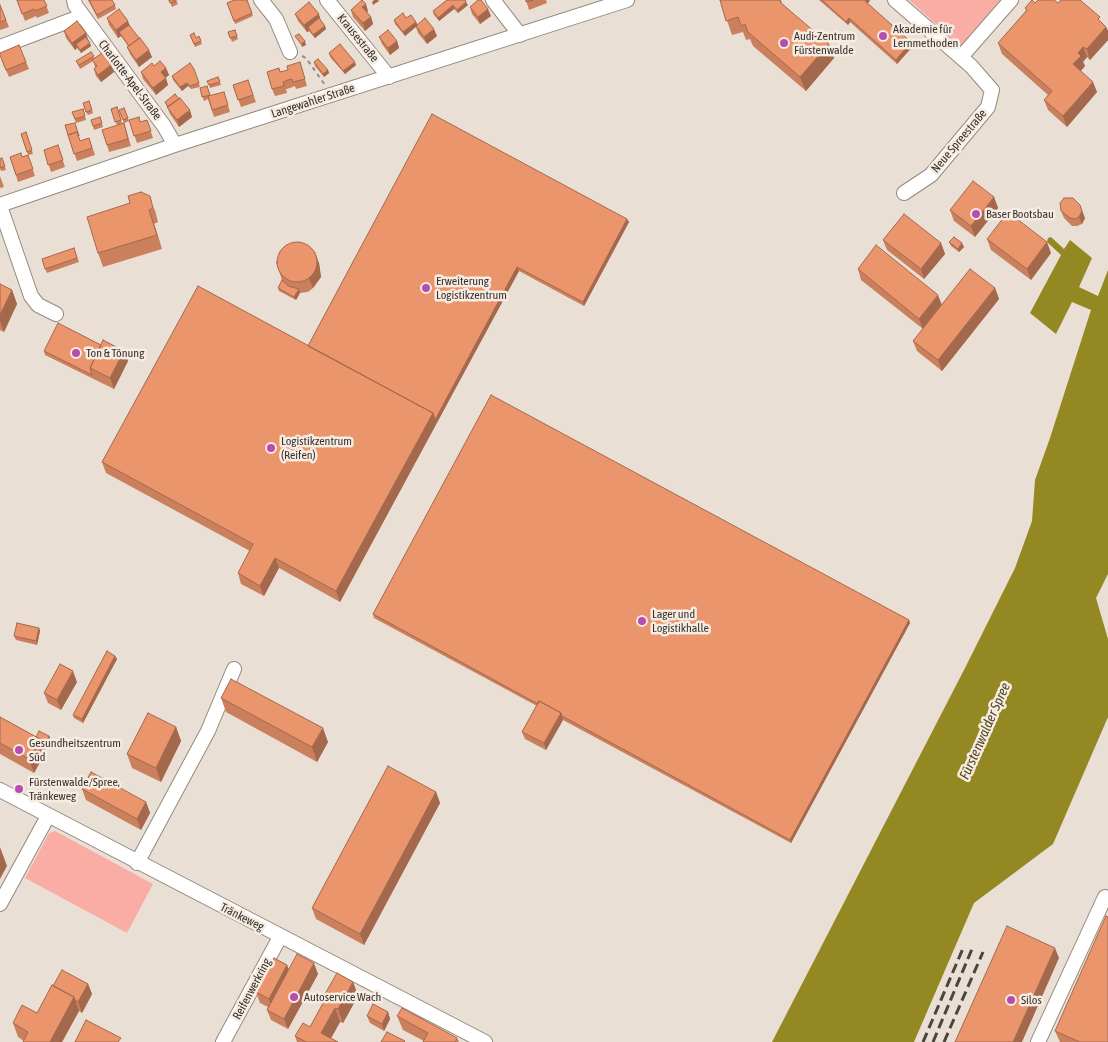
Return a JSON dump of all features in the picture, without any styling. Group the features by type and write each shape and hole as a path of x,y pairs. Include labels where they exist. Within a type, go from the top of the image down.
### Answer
{"street":[{"name":"Charlotte-Apel-Straße","path":"74,0 82,16 176,145"},
{"path":"261,0 276,19 290,52"},
{"name":"Krausestraße","path":"327,0 389,77"},
{"path":"493,0 520,35"},
{"name":"Langewahler Straße","path":"0,205 176,145 627,0"},
{"name":"Neue Spreestraße","path":"895,0 961,58 992,90 988,107 931,175 904,192"},
{"path":"961,58 1011,0"},
{"path":"0,47 82,16"},
{"path":"0,205 31,296 38,306 56,314"},
{"path":"137,863 208,731 234,669"},
{"name":"Tränkeweg","path":"0,790 137,863 485,1042"},
{"path":"0,904 48,816"},
{"path":"1038,1042 1104,897 1108,899"},
{"name":"Reifenwerkring","path":"223,1042 280,936"}],"path":[{"path":"290,52 306,58 332,95"}],"shaded area":[{"path":"909,0 1004,0 962,47"},
{"path":"55,831 153,884 127,933 25,878 49,833"}],"water":[{"name":"Fürstenwalder Spree","path":"1051,237 1064,249 1070,240 1092,258 1079,287 1098,296 1108,270 1108,574 1096,598 1108,639 1108,717 1053,844 974,903 914,1042 772,1042 1015,568 1032,521 1035,480 1091,310 1072,302 1056,334 1030,313 1061,255 1047,242 1048,238"}],"building":[{"path":"17,0 44,0 47,6 22,14"},
{"path":"89,0 112,0 115,5 97,15"},
{"path":"234,0 247,0 252,13 234,21 227,3"},
{"path":"362,0 366,4 362,7 371,17 363,23 351,10"},
{"path":"447,0 465,0 466,2 457,10 453,5 438,18 433,11"},
{"path":"478,0 481,0 488,9 478,17 470,7"},
{"name":"Audi-Zentrum Fürstenwalde","path":"720,0 780,0 781,3 829,44 800,77 748,32 745,24 741,26 738,17 726,21"},
{"name":"Akademie für Lernmethoden","path":"822,0 866,0 911,42 896,60 849,18 846,22"},
{"path":"1032,0 1035,3 1038,0 1054,0 1058,3 1061,0 1080,0 1100,17 1098,19 1106,27 1087,49 1083,47 1078,53 1081,56 1073,64 1093,82 1063,116 1044,100 1052,91 998,43 1027,10 1025,8"},
{"path":"309,2 319,14 304,25 295,14"},
{"path":"0,5 6,20 0,22"},
{"path":"119,9 128,21 116,30 107,18"},
{"path":"403,13 406,18 411,15 416,22 403,32 394,20"},
{"path":"319,18 325,26 313,35 308,27"},
{"path":"425,18 434,29 424,37 416,26"},
{"path":"77,21 86,33 72,43 64,31"},
{"path":"129,25 139,38 129,46 119,32"},
{"path":"235,30 237,36 230,38 228,32"},
{"path":"388,30 397,41 388,48 379,37"},
{"path":"194,33 196,38 199,36 201,41 194,44 190,35"},
{"path":"299,34 305,41 301,44 295,36"},
{"path":"86,37 90,43 80,50 76,44"},
{"path":"140,38 149,50 136,60 127,47"},
{"path":"340,44 355,62 343,71 329,53"},
{"path":"19,45 26,62 6,70 0,53"},
{"path":"91,52 94,56 79,65 76,61"},
{"path":"102,53 111,65 98,75 94,69 97,66 92,60"},
{"path":"318,59 328,70 323,74 314,62"},
{"path":"160,61 166,68 161,72 166,78 153,88 141,72 152,63 154,66"},
{"path":"300,62 305,79 293,82 292,79 288,80 283,82 284,86 272,89 267,72 279,68 280,72 288,70 287,66"},
{"path":"190,63 199,83 190,86 187,83 180,87 172,76"},
{"path":"218,77 220,82 209,85 207,81"},
{"path":"248,80 253,95 238,100 233,85"},
{"path":"207,86 210,95 202,97 200,88"},
{"path":"224,92 228,105 212,110 208,96"},
{"path":"175,94 179,99 168,107 165,102"},
{"path":"180,98 190,110 177,120 167,107"},
{"path":"89,101 92,110 86,112 83,103"},
{"path":"117,107 121,120 115,122 111,109"},
{"path":"124,108 128,118 123,120 119,110"},
{"path":"83,109 85,116 75,119 72,112"},
{"name":"Erweiterung Logistikzentrum","path":"432,114 627,219 583,302 517,267 435,420 433,413 308,346"},
{"path":"100,117 102,123 93,126 91,120"},
{"path":"139,117 140,122 147,120 151,131 134,136 129,120"},
{"path":"75,123 79,136 77,132 68,135 65,125"},
{"path":"124,123 128,139 107,145 102,130"},
{"path":"26,132 32,150 27,152 21,134"},
{"path":"77,132 80,141 89,138 92,148 74,154 68,135"},
{"path":"58,145 63,160 48,165 44,150"},
{"path":"21,153 22,157 28,155 33,169 16,175 10,157"},
{"path":"2,158 5,166 0,168 0,159"},
{"path":"973,181 994,197 971,226 950,210"},
{"path":"141,192 150,196 153,208 149,210 157,235 98,253 87,217 130,203 128,196"},
{"path":"1064,198 1073,198 1080,205 1082,211 1079,217 1075,219 1070,218 1061,211 1060,203"},
{"path":"1008,212 1047,242 1027,269 987,239"},
{"path":"904,214 941,243 921,269 883,240"},
{"path":"954,237 962,243 958,249 949,242"},
{"path":"293,242 301,242 308,245 314,251 317,262 314,273 308,279 301,282 293,282 286,279 280,273 277,266 277,258 280,251 286,245"},
{"path":"876,245 938,295 919,319 858,269"},
{"path":"74,248 77,258 45,269 42,259"},
{"path":"970,269 995,288 938,360 913,341"},
{"path":"282,280 288,286 299,289 294,297 278,288"},
{"path":"0,284 12,290 0,315"},
{"name":"Logistikzentrum (Reifen)","path":"198,286 433,413 336,591 275,558 260,586 238,573 253,544 102,462"},
{"name":"Ton & Tönung","path":"58,323 101,345 90,368 92,375 44,351"},
{"path":"103,340 124,351 110,378 90,368"},
{"name":"Lager und Logistikhalle","path":"491,395 909,620 790,840 562,716 561,713 539,701 538,704 373,614"},
{"path":"17,623 39,628 36,641 14,636"},
{"path":"107,651 115,656 82,719 73,715"},
{"path":"60,664 73,671 57,700 44,693"},
{"path":"231,679 323,728 312,747 221,698"},
{"path":"539,701 561,713 544,743 522,732"},
{"path":"148,713 176,727 156,768 127,754"},
{"path":"0,717 40,739 29,759 0,743"},
{"path":"39,731 49,736 43,748 40,739 36,737"},
{"path":"388,766 436,792 360,934 312,908"},
{"path":"91,772 146,802 137,819 82,789"},
{"path":"1106,916 1108,917 1108,1042 1080,1042 1055,1031"},
{"name":"Silos","path":"1007,926 1055,948 1013,1042 955,1042"},
{"path":"297,954 314,963 284,1019 267,1010"},
{"path":"274,958 287,965 269,999 256,992"},
{"path":"62,970 88,984 78,1002 74,997 53,986"},
{"path":"337,973 353,982 338,1009 335,1008 321,1033 338,1042 306,1042 295,1036 303,1023 310,1027"},
{"path":"52,985 74,997 50,1042 23,1042 28,1032 13,1023 22,1005 37,1013"},
{"path":"373,1004 388,1012 382,1024 367,1016"},
{"path":"402,1008 457,1038 455,1042 423,1042 428,1033 397,1016"},
{"path":"86,1020 121,1038 118,1042 75,1042"},
{"path":"387,1032 405,1041 381,1042"}],"railway":[{"path":"923,1042 964,946"},
{"path":"933,1042 972,949"},
{"path":"944,1042 983,952"}],"place":[{"name":"Akademie für Lernmethoden","path":"883,36"},
{"name":"Audi-Zentrum Fürstenwalde","path":"784,43"},
{"name":"Baser Bootsbau","path":"976,214"},
{"name":"Erweiterung Logistikzentrum","path":"426,288"},
{"name":"Ton & Tönung","path":"76,353"},
{"name":"Logistikzentrum (Reifen)","path":"271,448"},
{"name":"Lager und Logistikhalle","path":"642,621"},
{"name":"Gesundheitszentrum Süd","path":"19,750"},
{"name":"Fürstenwalde/Spree, Tränkeweg","path":"19,789"},
{"name":"Autoservice Wach","path":"294,997"},
{"name":"Silos","path":"1011,1000"}]}
